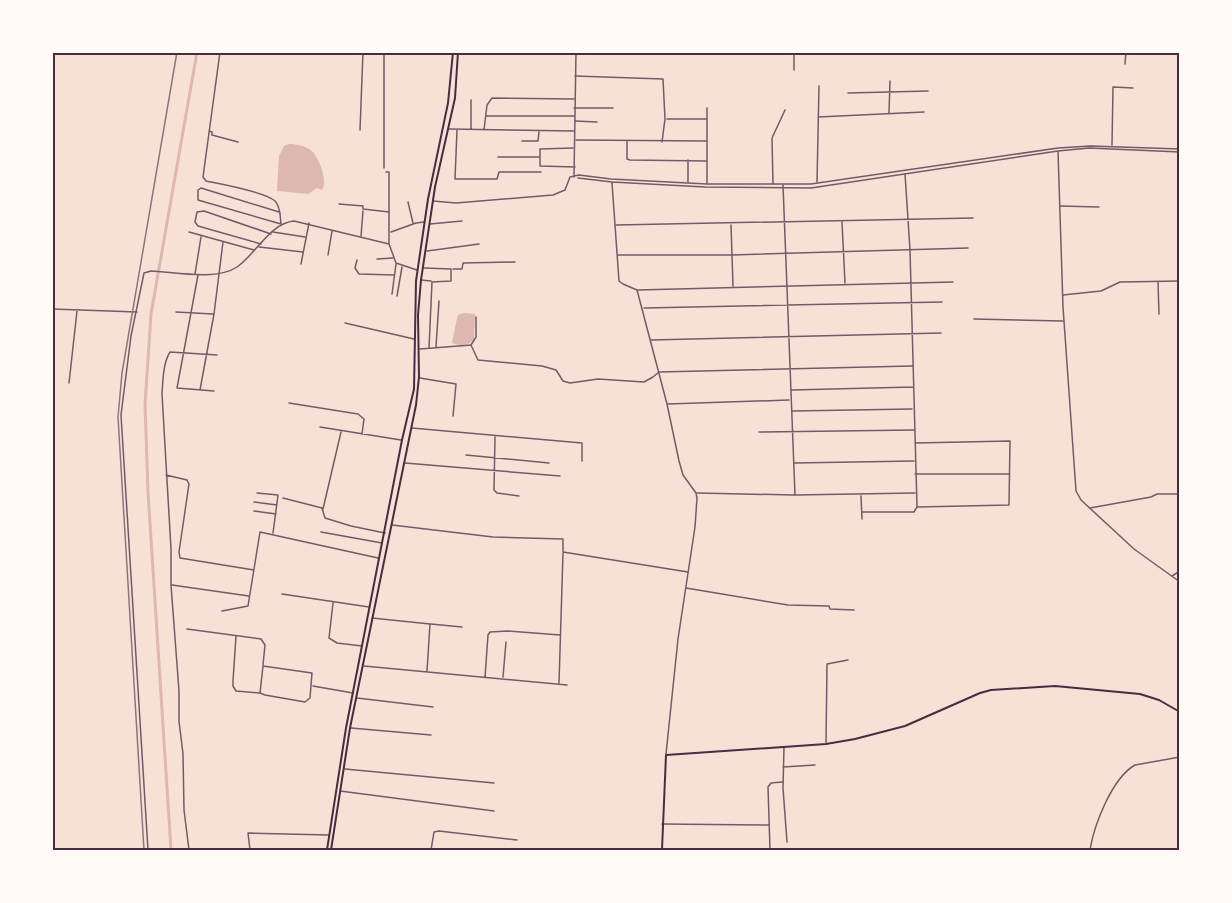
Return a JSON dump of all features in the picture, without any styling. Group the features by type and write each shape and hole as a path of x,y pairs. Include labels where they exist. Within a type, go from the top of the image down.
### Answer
{"main road":[{"path":"329,850 350,728 411,428 419,377 418,315 426,251 428,199 448,103 453,52"},
{"path":"329,850 329,835 353,693 414,389 414,302 417,270 455,98 458,52"},
{"path":"428,199 433,201"},
{"path":"662,850 666,755 826,744 888,732 991,690 1055,686 1140,694 1159,700 1179,712"}],"street":[{"path":"148,850 121,415 129,348 144,273 151,271 219,273 238,267 280,224 278,206 272,199 204,180 208,131 220,52"},
{"path":"360,130 363,52"},
{"path":"384,52 384,168"},
{"path":"575,177 576,52"},
{"path":"794,52 794,70"},
{"path":"1125,64 1126,52"},
{"path":"575,76 663,79 665,119 662,142"},
{"path":"889,115 890,81"},
{"path":"817,183 819,86"},
{"path":"1112,146 1113,87 1133,88"},
{"path":"848,93 928,91"},
{"path":"484,130 488,101 492,98 574,99"},
{"path":"471,100 471,130"},
{"path":"574,108 613,108"},
{"path":"707,108 707,184"},
{"path":"772,183 772,138 785,110"},
{"path":"818,117 924,112"},
{"path":"486,116 574,116"},
{"path":"665,119 706,120"},
{"path":"574,121 597,122"},
{"path":"447,129 574,131"},
{"path":"457,130 455,179 498,179 499,172 541,171"},
{"path":"208,131 212,132 212,135 238,142"},
{"path":"522,141 538,141 539,131"},
{"path":"574,140 707,141"},
{"path":"627,141 627,159 706,161"},
{"path":"433,201 456,203 553,195 565,190 568,179 575,177 707,184 817,183 1058,148 1112,146 1179,150"},
{"path":"574,148 540,149 539,157 540,166 575,167"},
{"path":"1058,148 1062,295 1076,491 1089,508 1134,549 1179,582"},
{"path":"575,177 612,182 705,187 811,188 1058,151 1089,148 1179,150"},
{"path":"498,157 539,157"},
{"path":"688,160 688,183"},
{"path":"386,172 389,171 389,244 393,258 402,267 417,270"},
{"path":"862,512 914,512 916,507 909,219 904,173"},
{"path":"612,182 620,281 638,290 953,282"},
{"path":"783,184 795,495"},
{"path":"279,212 203,188 198,190 200,201 280,224 294,220 389,244"},
{"path":"408,202 413,224"},
{"path":"339,204 363,206 363,209 389,212"},
{"path":"1059,206 1099,207"},
{"path":"361,237 363,209"},
{"path":"303,252 260,245 198,226 195,222 197,212 204,212 272,233 306,237"},
{"path":"616,225 973,218"},
{"path":"390,232 413,224 462,221"},
{"path":"842,221 845,283"},
{"path":"301,264 309,223"},
{"path":"731,224 733,287"},
{"path":"328,255 332,230"},
{"path":"189,232 255,250"},
{"path":"202,236 192,313 177,388 214,391"},
{"path":"1179,238 1179,258"},
{"path":"200,391 214,314 223,242"},
{"path":"426,251 479,243"},
{"path":"618,255 732,255 968,248"},
{"path":"377,258 393,258"},
{"path":"357,260 355,268 359,274 394,275"},
{"path":"423,268 462,269 463,263 515,262"},
{"path":"392,294 396,263"},
{"path":"397,296 402,267"},
{"path":"421,280 432,282 451,280 452,269"},
{"path":"1158,281 1159,314"},
{"path":"1062,295 1101,291 1120,282 1179,281"},
{"path":"429,348 432,282"},
{"path":"638,290 683,475 696,493 696,517 666,755"},
{"path":"436,348 439,301"},
{"path":"644,308 942,302"},
{"path":"52,309 137,312"},
{"path":"69,383 77,310"},
{"path":"176,312 214,314"},
{"path":"419,349 471,345 476,338 476,317"},
{"path":"974,319 1064,321"},
{"path":"345,323 415,339"},
{"path":"651,340 940,333"},
{"path":"471,345 476,358 480,361 543,366 556,370 563,381 570,383 598,379 644,382 659,372 912,366"},
{"path":"189,850 184,810 183,754 171,585 171,545 162,394 167,355 170,352 217,355"},
{"path":"419,377 456,384 453,416"},
{"path":"791,390 914,387"},
{"path":"667,404 790,400"},
{"path":"289,403 358,414 364,419 362,434"},
{"path":"792,411 913,408"},
{"path":"320,428 402,440"},
{"path":"411,428 582,443 582,461"},
{"path":"759,432 914,430"},
{"path":"341,431 323,509 325,518 385,533"},
{"path":"495,436 495,492 519,496"},
{"path":"914,443 1010,441 1009,505 916,507"},
{"path":"466,455 549,463"},
{"path":"793,463 914,461"},
{"path":"403,463 560,476"},
{"path":"915,474 1009,474"},
{"path":"166,475 187,480 189,484 180,558 255,570"},
{"path":"257,493 278,495 272,534"},
{"path":"696,493 795,495 915,493"},
{"path":"861,494 862,519"},
{"path":"1089,508 1151,497 1156,494 1179,494"},
{"path":"283,498 323,509"},
{"path":"254,502 277,505"},
{"path":"254,511 276,514"},
{"path":"391,525 493,537 563,539"},
{"path":"222,611 248,606 260,532 379,559"},
{"path":"321,532 383,543"},
{"path":"559,684 565,534"},
{"path":"563,552 688,572"},
{"path":"1172,577 1179,571"},
{"path":"171,585 249,596"},
{"path":"686,588 788,605 830,606 830,609 854,610"},
{"path":"282,594 370,607"},
{"path":"333,602 329,638 337,643 362,647"},
{"path":"372,618 462,627"},
{"path":"427,672 430,624"},
{"path":"187,629 264,641 260,693"},
{"path":"485,677 490,632 561,635"},
{"path":"236,636 234,689 304,702 310,698 313,675 310,671 263,666"},
{"path":"502,678 506,642"},
{"path":"826,744 827,664 848,660"},
{"path":"363,666 567,685"},
{"path":"312,686 353,693 357,696 433,707"},
{"path":"350,728 431,735"},
{"path":"783,746 787,842"},
{"path":"1090,850 1092,835 1098,819 1117,783 1129,768 1179,757"},
{"path":"783,767 815,765"},
{"path":"344,769 494,783"},
{"path":"770,850 768,787 771,783 783,782"},
{"path":"340,791 494,811"},
{"path":"662,824 769,825"},
{"path":"431,850 434,832 439,831 517,840"},
{"path":"250,850 248,833 329,835"}],"shaded area":[{"path":"289,144 308,148 313,152 322,171 324,186 322,190 317,188 308,194 277,191 279,156 284,146"},
{"path":"475,314 474,339 467,344 452,343 458,315"}],"waterway":[{"path":"171,850 148,492 145,404 151,314 197,52"}],"railway":[{"path":"144,850 118,417 122,373 177,52"}]}
